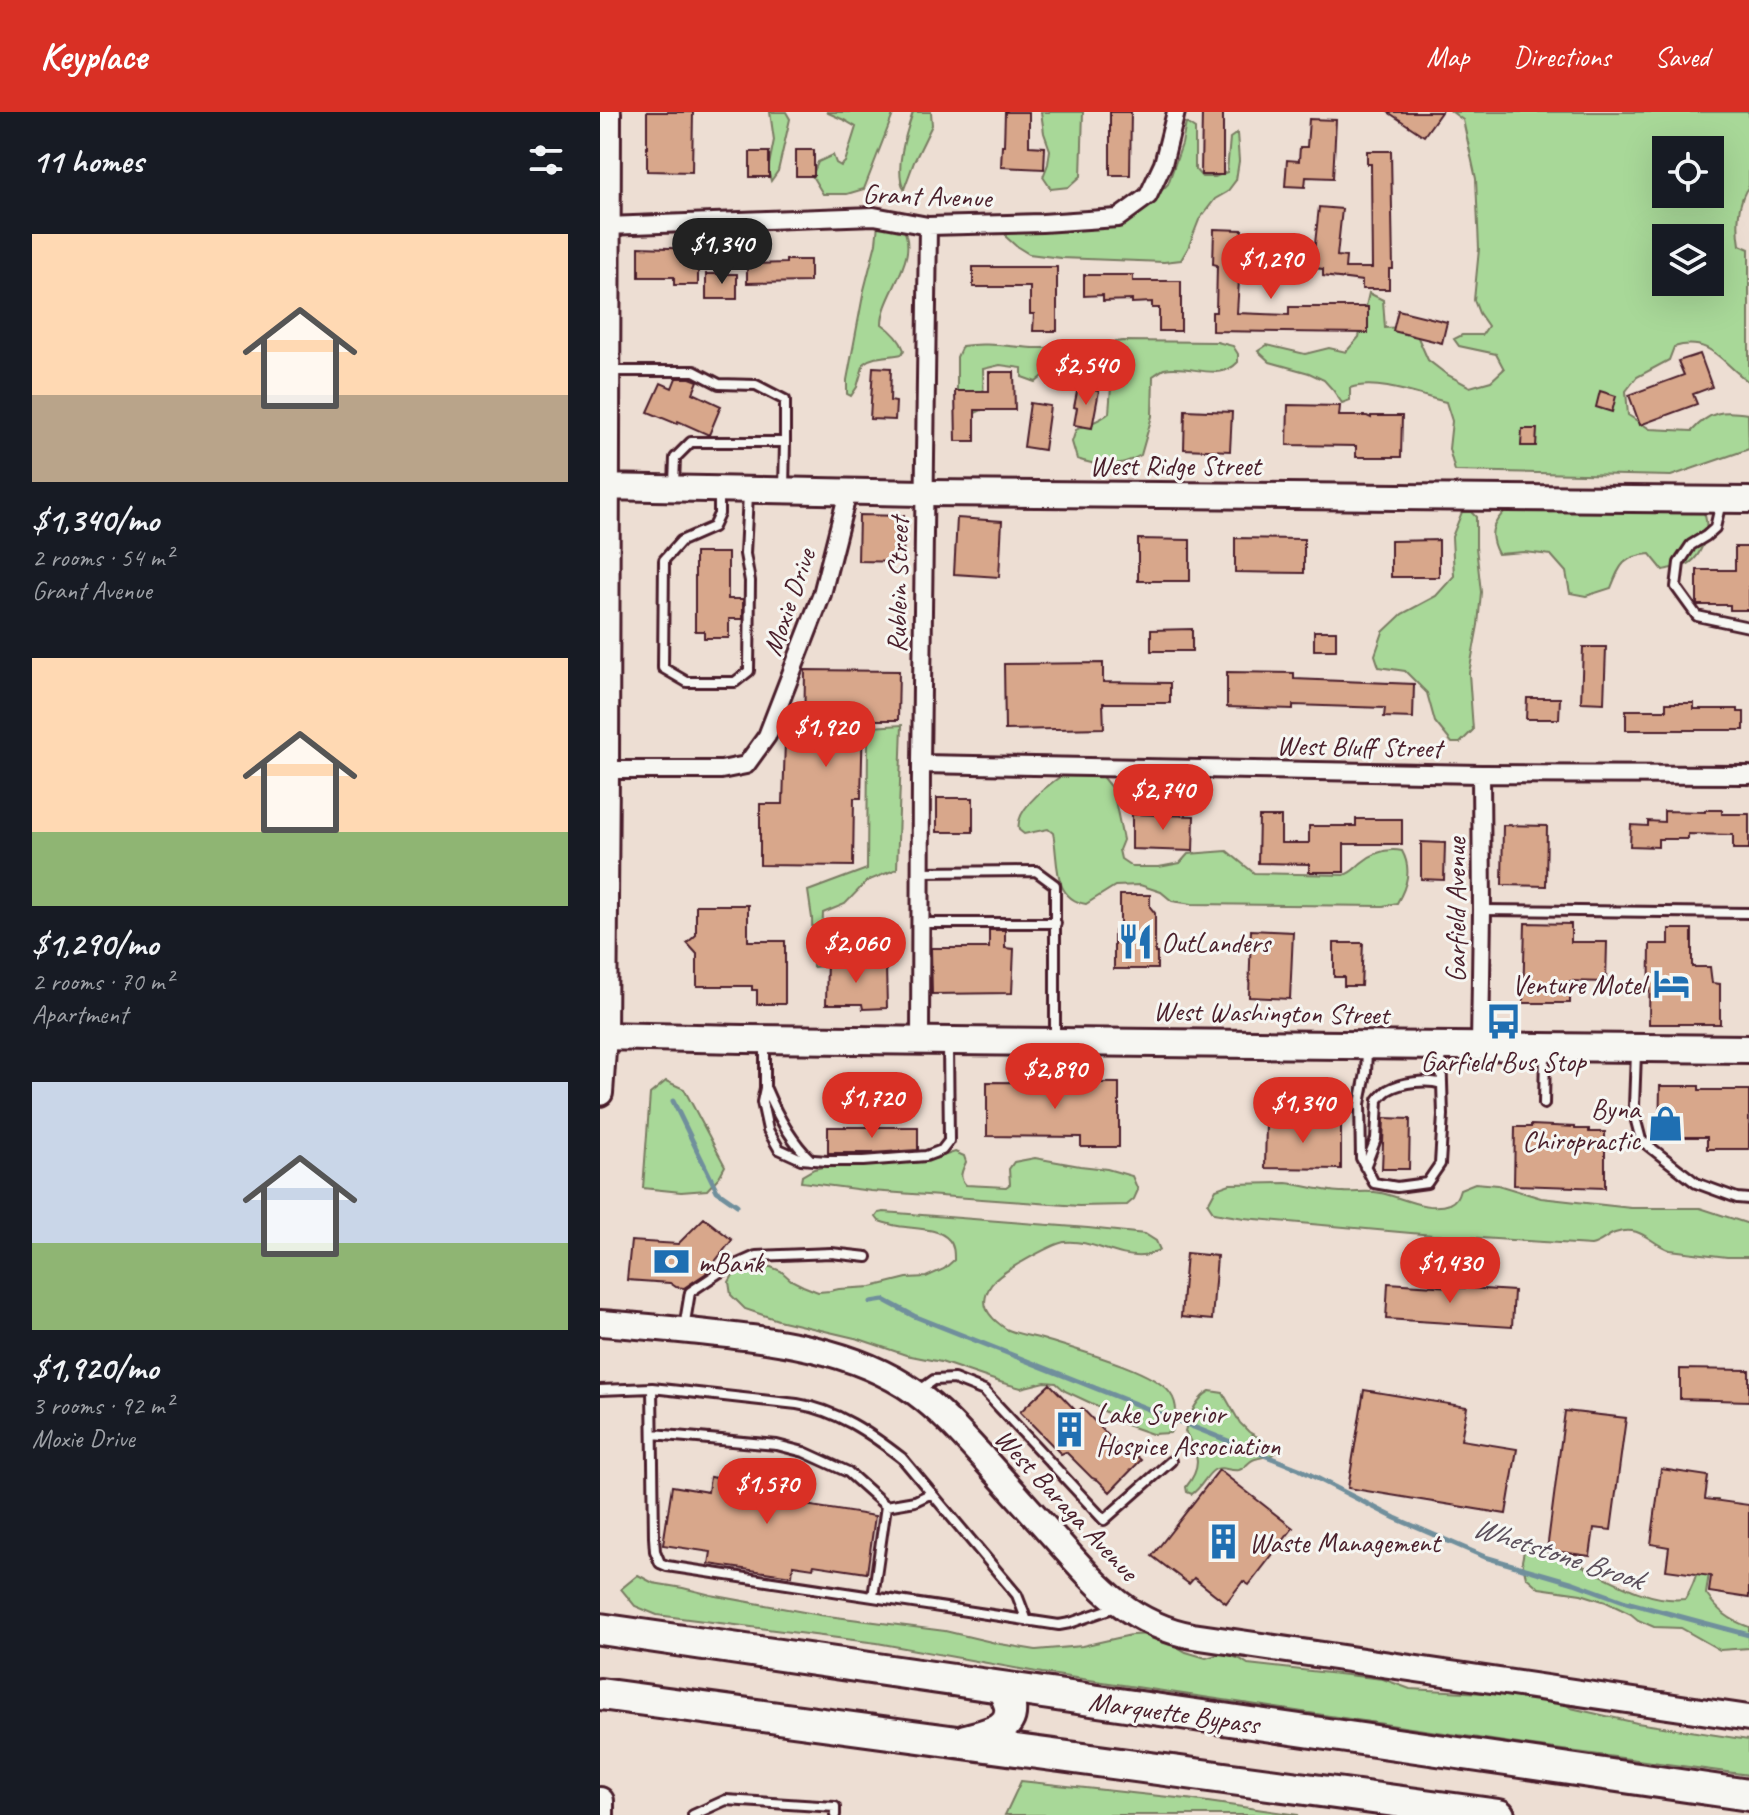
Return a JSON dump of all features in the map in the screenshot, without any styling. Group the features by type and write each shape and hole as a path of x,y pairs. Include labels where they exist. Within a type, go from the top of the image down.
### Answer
{"highway":[{"name":"Marquette Bypass","path":"600,1629 1749,1795"},
{"path":"961,1742 998,1730 1004,1725 1010,1717 1010,1707 1003,1688"},
{"name":"Marquette Bypass","path":"600,1694 1499,1815"}],"main road":[{"name":"West Washington Street","path":"602,1036 1749,1049"},
{"path":"600,1801 600,1815"}],"street":[{"path":"600,1093 608,112"},
{"name":"Grant Avenue","path":"607,226 874,216 928,226 1118,218 1148,196 1163,164 1176,112"},
{"name":"Rublein Street","path":"920,1041 928,226"},
{"name":"West Ridge Street","path":"603,487 1749,500"},
{"name":"Moxie Drive","path":"603,770 721,770 746,765 767,736 822,594 848,492"},
{"name":"West Bluff Street","path":"921,764 1481,774 1749,775"},
{"name":"Garfield Avenue","path":"1480,1047 1481,774"},
{"name":"West Baraga Avenue","path":"600,1323 761,1339 828,1353 895,1380 948,1420 1082,1569 1121,1605 1159,1628 1193,1636 1749,1718"}],"lane":[{"path":"607,371 694,371 719,384 756,385 785,400 784,491"},
{"path":"674,488 675,458 691,442 785,442"},
{"path":"719,489 719,514 713,527 681,541 664,560 663,668 687,682 735,682 749,671 750,581 745,554 748,490"},
{"path":"1721,500 1715,528 1691,545 1679,563 1676,587 1697,616 1749,627"},
{"path":"920,872 1036,871 1055,885 1055,1042"},
{"path":"1482,910 1749,913"},
{"path":"920,923 1056,923"},
{"path":"765,1039 762,1102 768,1130 779,1149 801,1159 827,1161 898,1159 926,1156 942,1150 949,1141 948,1041"},
{"path":"1367,1046 1360,1104 1361,1158 1374,1183 1397,1187 1427,1183 1440,1164 1443,1115 1441,1046"},
{"path":"1544,1104 1545,1047"},
{"path":"1636,1048 1634,1106 1641,1140 1696,1183 1737,1198 1749,1199"},
{"path":"1365,1167 1376,1139 1378,1100 1387,1090 1430,1080 1442,1084"},
{"path":"765,1088 790,1136 811,1160"},
{"path":"683,1330 690,1292 720,1272 756,1256 831,1253 867,1257"},
{"path":"916,1393 934,1380 954,1379 984,1391 1104,1520 1171,1461"},
{"path":"600,1390 652,1388 797,1404 844,1418 902,1458 1017,1595 1027,1621"},
{"path":"652,1388 654,1537 660,1563 1059,1625 1121,1605"},
{"path":"653,1434 788,1447 848,1472 886,1506"},
{"path":"886,1506 915,1501 932,1493"},
{"path":"873,1597 886,1506"},
{"path":"693,1815 726,1800 835,1807 835,1815"}],"green space":[{"path":"770,112 786,112 790,119 778,171 771,181 768,170 774,140"},
{"path":"826,112 894,112 864,189 847,194 823,194 812,176 818,162 833,155 841,166 845,162 856,127"},
{"path":"913,112 931,112 932,125 904,189 901,161"},
{"path":"1041,112 1083,112 1081,176 1069,187 1051,189 1043,177 1050,150"},
{"path":"1452,112 1749,112 1749,186 1742,199 1738,222 1740,245 1749,249 1749,382 1707,348 1687,345 1674,347 1669,360 1637,377 1626,391 1628,415 1650,429 1692,431 1705,419 1717,414 1748,414 1749,449 1671,476 1455,471 1449,449 1452,421 1446,402 1372,385 1350,388 1350,400 1342,403 1324,380 1270,362 1258,351 1267,345 1305,354 1329,348 1346,352 1359,337 1369,293 1383,300 1385,328 1403,327 1416,333 1428,360 1446,374 1470,387 1491,381 1504,369 1496,354 1459,346 1454,339 1462,335 1482,335 1488,326 1474,300 1479,249 1476,179 1463,120"},
{"path":"1186,123 1195,129 1195,169 1202,177 1215,177 1227,172 1230,138 1237,133 1239,161 1236,180 1227,192 1215,199 1199,220 1181,260 1061,258 1029,254 1006,237 1005,224 1016,214 1092,213 1148,205 1168,184"},
{"path":"878,224 901,225 906,237 905,262 888,300 882,324 904,350 902,354 877,357 864,363 851,396 847,394 847,380"},
{"path":"1123,341 1217,342 1233,346 1238,362 1222,371 1174,368 1164,369 1153,376 1152,416 1141,455 1118,464 1077,459 1072,442 1076,430 1109,413 1111,387 1099,372 1065,364 1049,371 1036,382 1022,377 1022,368 1000,365 983,369 984,409 973,414 957,397 957,357 962,346 1045,348"},
{"path":"1700,507 1706,520 1705,537 1694,560 1663,570 1650,554 1634,557 1620,568 1611,588 1586,596 1570,593 1566,572 1551,555 1524,552 1498,554 1492,535 1494,525 1507,509"},
{"path":"1462,512 1471,512 1476,517 1481,592 1469,673 1473,730 1460,743 1452,743 1435,722 1427,693 1405,671 1379,667 1375,655 1383,632 1402,614 1436,596 1454,576 1452,537"},
{"path":"902,725 897,869 867,881 845,904 823,913 821,966 813,967 808,891 867,869 868,744 871,727"},
{"path":"1064,774 1100,774 1113,790 1123,840 1119,850 1121,859 1133,867 1159,867 1180,863 1188,854 1227,851 1254,873 1344,875 1375,854 1396,850 1402,851 1405,858 1406,884 1397,903 1383,906 1192,904 1172,901 1161,892 1140,885 1115,886 1086,904 1075,901 1062,886 1053,833 1048,829 1024,834 1019,830 1019,822 1027,806"},
{"path":"666,1081 684,1089 725,1166 707,1190 681,1192 643,1188 650,1094"},
{"path":"955,1152 964,1156 966,1162 961,1177 966,1185 1006,1187 1010,1184 1009,1169 1014,1162 1035,1158 1132,1176 1138,1190 1127,1205 1079,1206 871,1191 801,1182 802,1176 827,1166 876,1166 934,1159"},
{"path":"1286,1183 1336,1192 1376,1192 1432,1206 1451,1203 1460,1189 1475,1183 1498,1185 1541,1198 1631,1208 1700,1208 1749,1224 1749,1257 1670,1250 1632,1231 1615,1233 1591,1245 1433,1235 1244,1218 1214,1213 1208,1204 1216,1189 1230,1184"},
{"path":"884,1212 1145,1234 1156,1241 1160,1250 1142,1256 1084,1243 1059,1243 1001,1275 991,1285 985,1301 989,1313 1006,1329 1130,1368 1161,1384 1170,1393 1176,1408 1170,1433 1152,1434 1124,1424 1056,1383 1045,1382 1021,1388 859,1339 778,1320 745,1309 731,1295 729,1282 733,1275 754,1266 781,1271 791,1280 818,1292 926,1277 944,1269 954,1260 952,1244 944,1236 879,1221 876,1217"},
{"path":"1210,1391 1223,1393 1240,1423 1278,1451 1253,1460 1239,1470 1214,1470 1192,1494 1187,1492 1186,1487 1195,1472 1197,1459 1185,1431 1194,1408"},
{"path":"1711,1500 1718,1500 1719,1504 1706,1594 1724,1614 1749,1627 1749,1648 1720,1650 1681,1628 1654,1627 1606,1602 1581,1594 1539,1588 1526,1577 1522,1561 1528,1543 1646,1595 1685,1599 1699,1565"},
{"path":"638,1575 653,1583 711,1595 820,1615 945,1631 1036,1650 1155,1634 1186,1652 1206,1658 1224,1653 1248,1664 1383,1679 1410,1689 1556,1697 1571,1708 1637,1723 1749,1740 1749,1775 1042,1673 877,1643 657,1615 635,1606 621,1589"},
{"path":"1021,1781 1187,1799 1298,1815 1005,1815"}],"building":[{"path":"647,112 693,112 692,172 647,171"},
{"path":"1005,112 1029,112 1029,146 1045,147 1044,169 1001,167"},
{"path":"1110,112 1131,112 1130,175 1110,175"},
{"path":"1202,112 1223,112 1223,175 1201,175"},
{"path":"1388,112 1441,112 1424,136"},
{"path":"1309,119 1336,120 1333,178 1306,177 1305,187 1285,186 1287,160 1299,161 1300,147 1307,147"},
{"path":"796,150 814,150 814,176 796,176"},
{"path":"1367,151 1391,151 1393,269 1389,269 1389,289 1362,289 1362,281 1323,276 1323,269 1304,267 1306,252 1314,253 1319,207 1342,209 1337,256 1346,257 1345,268 1372,268 1371,164 1367,164"},
{"path":"750,152 769,152 769,177 750,177"},
{"path":"1214,229 1242,230 1237,313 1289,315 1289,307 1368,307 1368,333 1212,331 1212,312 1216,312 1217,265 1213,264"},
{"path":"639,247 698,249 698,285 674,285 674,277 639,277"},
{"path":"786,260 810,260 810,282 747,283 747,267 751,264 786,263"},
{"path":"973,267 1057,267 1057,331 1033,331 1030,287 973,287"},
{"path":"706,274 737,274 737,299 706,299"},
{"path":"1084,275 1133,275 1133,281 1181,281 1181,331 1159,331 1159,308 1152,308 1152,302 1103,301 1103,295 1084,296"},
{"path":"1398,310 1447,322 1442,343 1393,331"},
{"path":"1700,354 1712,387 1693,394 1697,404 1640,425 1629,395 1684,375 1678,361"},
{"path":"873,367 891,368 890,401 896,402 895,420 870,419"},
{"path":"989,372 1014,372 1015,410 975,410 975,441 956,441 955,391 989,391"},
{"path":"676,378 698,381 693,393 721,406 709,435 648,412 661,383 672,388"},
{"path":"1078,387 1099,391 1092,428 1074,425"},
{"path":"1600,391 1616,396 1612,412 1596,407"},
{"path":"1030,403 1050,406 1044,450 1024,447"},
{"path":"1288,405 1340,406 1339,416 1402,416 1401,457 1356,457 1356,446 1287,445"},
{"path":"1185,410 1232,412 1230,451 1184,449"},
{"path":"1522,429 1537,429 1536,446 1521,446"},
{"path":"859,515 904,516 903,562 858,561"},
{"path":"957,518 1002,521 999,577 954,574"},
{"path":"1235,538 1304,539 1304,573 1235,572"},
{"path":"1138,539 1190,540 1190,581 1138,581"},
{"path":"1439,540 1439,577 1391,577 1391,541"},
{"path":"1735,547 1749,547 1749,610 1730,610 1730,605 1697,605 1697,570 1735,570"},
{"path":"695,553 728,553 728,599 743,599 743,619 729,619 729,638 704,638 704,631 695,631"},
{"path":"1192,629 1192,651 1151,651 1151,630"},
{"path":"1314,631 1336,631 1336,650 1314,650"},
{"path":"1583,647 1606,647 1604,703 1581,702"},
{"path":"1103,663 1103,682 1170,683 1170,703 1103,703 1104,728 1005,730 1004,664"},
{"path":"805,670 899,671 898,720 863,720 861,798 854,798 853,866 760,865 760,804 783,804 785,741 804,742"},
{"path":"1227,672 1294,673 1294,679 1414,684 1413,718 1384,717 1385,708 1293,705 1293,709 1227,707"},
{"path":"1527,698 1560,698 1559,719 1526,719"},
{"path":"1666,703 1694,703 1694,709 1738,709 1738,712 1744,712 1744,730 1626,730 1626,710 1666,710"},
{"path":"937,798 973,798 973,832 937,832"},
{"path":"1722,810 1722,814 1749,814 1749,849 1733,849 1733,835 1688,834 1688,839 1658,839 1658,847 1630,846 1631,825 1648,826 1648,821 1664,822 1664,811"},
{"path":"1132,814 1194,816 1193,851 1132,849"},
{"path":"1259,817 1281,817 1281,843 1309,843 1309,826 1356,826 1356,819 1402,819 1402,844 1344,844 1344,872 1309,872 1309,864 1258,863"},
{"path":"1503,825 1547,826 1546,886 1502,885"},
{"path":"1421,842 1445,843 1444,880 1421,879"},
{"name":"OutLanders","path":"1120,895 1150,895 1150,907 1155,913 1157,969 1114,969 1114,931 1120,931"},
{"path":"696,905 748,905 748,941 785,941 785,1004 757,1004 757,990 752,990 752,986 697,986 697,954 687,943 696,935"},
{"path":"1525,923 1571,924 1571,942 1607,942 1606,982 1570,981 1570,1003 1523,1003"},
{"name":"Venture Motel","path":"1669,929 1692,929 1692,967 1710,967 1712,983 1720,984 1720,1024 1649,1024 1650,944 1669,944"},
{"path":"989,930 1005,930 1005,948 1014,949 1012,993 932,994 931,948 989,948"},
{"path":"1251,930 1293,932 1290,999 1249,997"},
{"path":"1334,943 1363,943 1361,986 1344,986 1344,977 1334,977"},
{"path":"827,959 850,960 850,967 886,966 887,1008 863,1009 862,1004 826,1004"},
{"path":"987,1082 1119,1083 1119,1147 1081,1147 1081,1137 987,1136"},
{"path":"1660,1086 1749,1090 1749,1149 1707,1149 1707,1137 1659,1137"},
{"path":"1384,1118 1410,1119 1409,1169 1382,1169"},
{"path":"1266,1121 1341,1122 1341,1169 1265,1168"},
{"path":"1531,1125 1605,1132 1605,1188 1514,1185 1515,1127"},
{"path":"828,1127 918,1127 918,1150 828,1153"},
{"name":"mBank","path":"704,1218 732,1240 705,1274 684,1288 670,1283 627,1280 631,1241 678,1244"},
{"path":"1186,1253 1217,1256 1212,1320 1181,1317"},
{"path":"1388,1283 1514,1291 1512,1327 1386,1319"},
{"path":"1680,1369 1749,1370 1749,1401 1680,1399"},
{"name":"Lake Superior Hospice Association","path":"1050,1384 1077,1412 1082,1408 1124,1452 1126,1447 1141,1460 1110,1492 1066,1452 1061,1454 1020,1412"},
{"path":"1364,1390 1467,1407 1461,1440 1517,1449 1506,1514 1348,1488"},
{"path":"1565,1411 1626,1418 1611,1530 1594,1528 1590,1556 1547,1550"},
{"path":"746,1468 809,1478 805,1505 875,1516 867,1573 793,1565 792,1576 709,1564 711,1552 663,1545 672,1486 708,1492 710,1477 744,1482"},
{"path":"1661,1469 1708,1476 1705,1499 1749,1505 1749,1598 1709,1592 1711,1576 1666,1570 1669,1547 1651,1544"},
{"name":"Waste Management","path":"1219,1470 1293,1528 1249,1585 1243,1581 1226,1603 1194,1578 1189,1584 1152,1556"}],"waterway":[{"name":"Whetstone Brook","path":"673,1101 717,1191 737,1205"},
{"name":"Whetstone Brook","path":"871,1302 884,1300 914,1316 1299,1469 1395,1518 1485,1557 1626,1602 1749,1635"}],"place":[{"name":"OutLanders","path":"1135,942"},
{"name":"Venture Motel","path":"1671,984"},
{"name":"Garfield Bus Stop","path":"1503,1021"},
{"name":"Byna Chiropractic","path":"1666,1124"},
{"name":"mBank","path":"672,1262"},
{"name":"Lake Superior Hospice Association","path":"1070,1429"},
{"name":"Waste Management","path":"1223,1542"}]}
